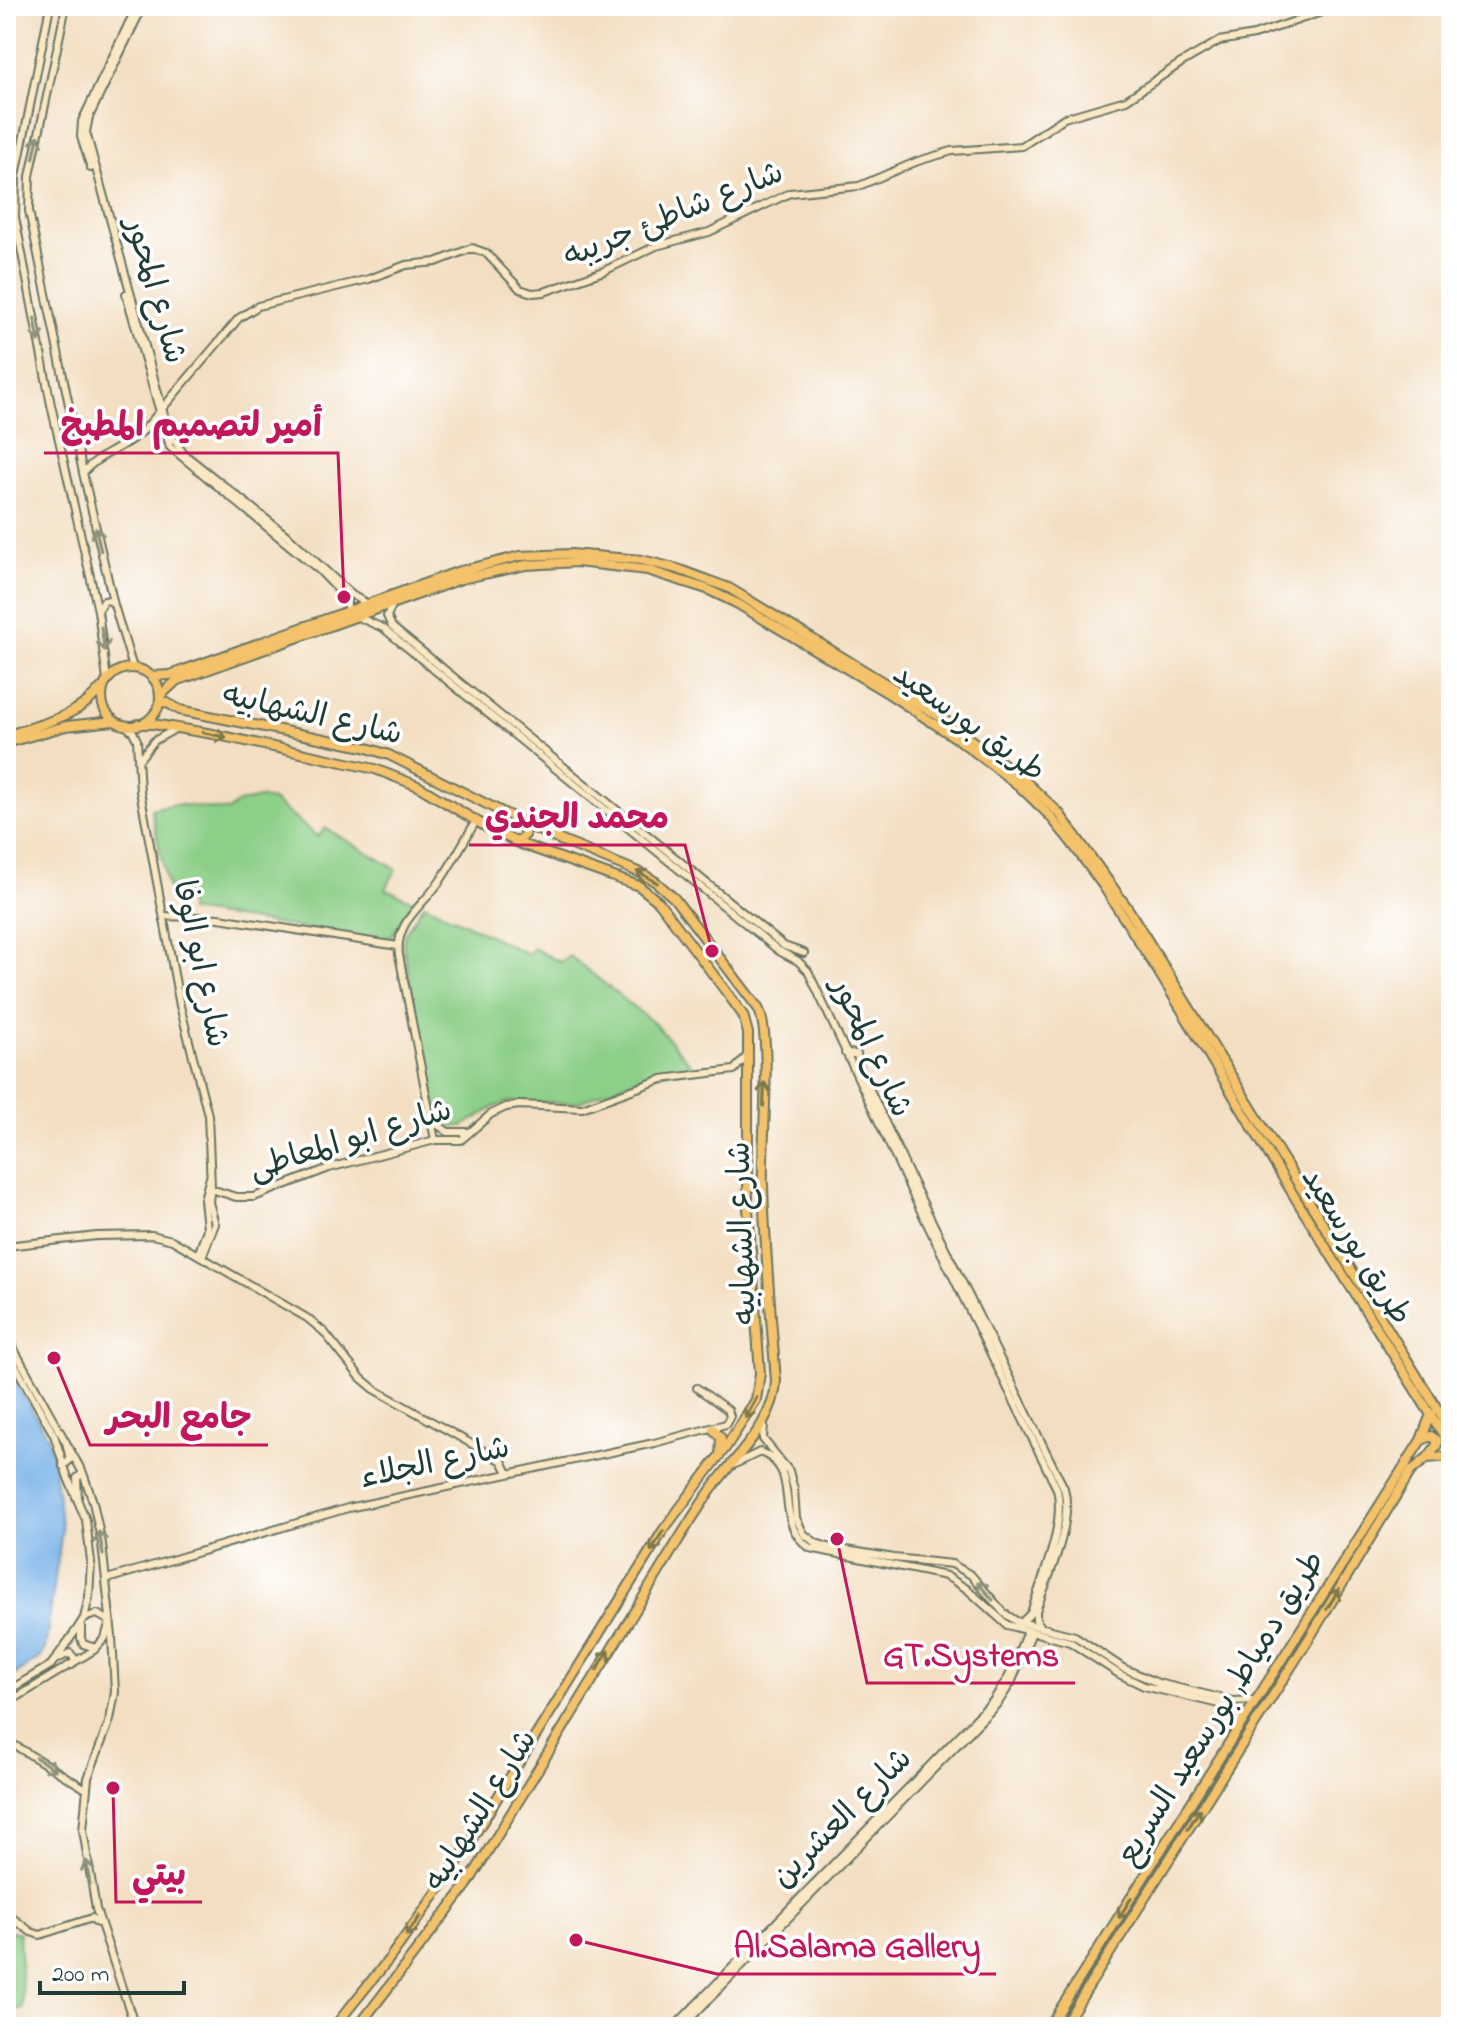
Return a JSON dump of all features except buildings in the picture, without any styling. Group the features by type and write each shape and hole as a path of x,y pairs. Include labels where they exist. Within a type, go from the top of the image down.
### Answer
{"highway":[{"name":"طريق بورسعيد","path":"151,676 170,675 358,617 508,563"},
{"name":"طريق بورسعيد","path":"286,638 467,568 508,563 617,565 657,572 722,590 925,716 975,751 1042,808 1064,833 1113,901 1451,1431"},
{"name":"طريق بورسعيد","path":"160,698 176,681 268,644"},
{"path":"6,736 78,709 120,670 133,668 151,676 158,687 160,698 153,715 138,724 125,725 115,721 86,724 6,743"},
{"path":"106,682 103,705 115,721"},
{"name":"شارع الشهابيه","path":"160,698 180,710 389,755 573,846 641,873 661,885 674,898 758,1008 763,1020 763,1193 775,1389 766,1412 752,1437 696,1511 467,1885 358,2027"},
{"path":"78,709 89,713 90,719 86,724"},
{"name":"شارع الشهابيه","path":"138,724 178,728 382,771 517,842 634,884 663,907 730,997 746,1024 748,1209 760,1366 756,1400 720,1456 682,1503 450,1874 389,1959 334,2027"},
{"path":"273,748 287,743 283,732"},
{"path":"306,754 304,745 310,737"},
{"path":"440,799 441,788 448,783"},
{"path":"517,842 523,839 525,833 520,821"},
{"path":"730,997 742,988"},
{"path":"748,1193 763,1193"},
{"name":"طريق بورسعيد","path":"1306,1207 1451,1447"},
{"path":"748,1209 764,1208"},
{"path":"760,1366 774,1359"},
{"name":"طريق دمياط, بورسعيد السريع","path":"1049,2027 1421,1440 1431,1414"},
{"path":"713,1429 721,1438 720,1456"},
{"path":"1421,1440 1433,1436 1438,1442 1427,1458"},
{"path":"1427,1458 1451,1456"},
{"name":"طريق دمياط, بورسعيد السريع","path":"1063,2027 1310,1637 1411,1471 1427,1458"},
{"path":"694,1487 698,1496 707,1495"},
{"path":"682,1503 693,1503 696,1511"},
{"path":"1300,1631 1310,1637"},
{"path":"1289,1648 1299,1654"},
{"path":"568,1684 578,1684 584,1692"},
{"path":"487,1816 494,1825 502,1826"},
{"path":"389,1959 394,1968 403,1971"},
{"path":"354,2003 364,2005 369,2014"}],"street":[{"path":"50,6 16,180 16,225 51,405 98,611 106,682"},
{"path":"66,6 30,176 29,211 83,473 114,605 133,668"},
{"name":"شارع المحور","path":"140,6 81,123 81,137 165,437 173,451 319,570 345,598 347,612"},
{"name":"شارع شاطئ جريبه","path":"83,473 91,464 134,439 239,318 255,307 369,279 403,265 436,262 472,248 486,253 520,289 532,293 544,292 604,271 656,246 709,232 794,191 859,186 922,159 952,151 1022,146 1064,118 1126,100 1219,41 1254,35 1339,6"},
{"path":"39,57 45,65 54,63"},
{"path":"35,79 44,79 49,87"},
{"name":"شارع المحور","path":"160,411 170,436 182,453 290,538 354,597 368,604"},
{"path":"98,611 104,601 110,600 114,605"},
{"name":"شارع المحور","path":"393,604 387,616 392,627 469,694"},
{"name":"شارع المحور","path":"358,617 380,626 469,694 808,971 845,1053 1066,1494 1066,1520 1036,1614 1041,1627"},
{"name":"شارع ابو الوفا","path":"125,725 136,738 142,801 182,1015 207,1107 209,1202 214,1227 200,1256"},
{"path":"138,761 154,741 178,728"},
{"path":"435,1140 398,946 406,920 441,879 476,821"},
{"path":"164,916 219,918 398,946"},
{"name":"شارع المحور","path":"746,919 784,946 804,953"},
{"name":"شارع المحور","path":"845,1053 857,1054 859,1066 912,1186"},
{"path":"748,1054 734,1070 748,1081"},
{"name":"شارع ابو المعاطى","path":"211,1189 236,1197 254,1197 320,1170 435,1140 459,1140 494,1113 509,1107 582,1108 662,1079 734,1070"},
{"path":"432,1121 448,1132 469,1132"},
{"name":"شارع ابو الوفا","path":"200,1256 207,1229 204,1202 210,1177"},
{"path":"6,1246 88,1237 152,1235 172,1240 310,1320 374,1389 502,1461 508,1473"},
{"name":"شارع المحور","path":"952,1267 1059,1495 1057,1525 1031,1613 1021,1623"},
{"path":"6,1335 66,1438 83,1473 96,1514 107,1579 114,1701 86,1789 83,1830 98,1923 135,2027"},
{"path":"7,1352 51,1426 63,1466 86,1520 90,1586 82,1641 88,1648 97,1648"},
{"path":"697,1388 730,1413 726,1424 713,1429"},
{"path":"766,1412 762,1436 789,1471 796,1518 801,1529 812,1540 828,1547 952,1564 967,1572 1004,1613 1021,1623 1075,1636 1109,1664"},
{"name":"شارع الجلاء","path":"107,1579 345,1509 713,1429"},
{"path":"63,1466 70,1460 66,1438"},
{"path":"763,1453 763,1447 769,1445"},
{"path":"730,1466 757,1452 775,1461 788,1492 789,1520 795,1534 806,1545 820,1552 941,1574 959,1582 1001,1622 1070,1642 1154,1689 1232,1704 1257,1700"},
{"path":"78,1499 77,1478 83,1473"},
{"path":"941,1574 948,1571 952,1564"},
{"path":"959,1582 960,1574 967,1572"},
{"path":"55,1660 83,1620 97,1614 110,1621"},
{"path":"6,1704 97,1648 105,1638 110,1621"},
{"name":"شارع العشرين","path":"674,2027 837,1864 993,1701 1009,1676 1030,1631"},
{"path":"6,1692 70,1653 75,1659 72,1665"},
{"path":"1232,1704 1241,1725"},
{"path":"6,1740 86,1789"},
{"path":"6,1913 39,1935 92,1918 98,1923"},
{"name":"شارع العشرين","path":"682,2027 699,2005"}],"green space":[{"path":"259,798 273,801 318,837 325,828 396,869 386,889 413,901 392,935 381,940 188,911 188,899 169,893 151,809 175,804 228,811 238,803"},
{"path":"424,904 528,954 533,948 560,962 570,956 656,1025 694,1068 646,1076 576,1103 508,1102 463,1126 448,1127 449,1124 437,1113 403,946 405,933"},
{"path":"6,1932 19,1932 23,2009 12,2009 6,2025"}],"water":[{"path":"6,1365 48,1437 62,1530 45,1649 39,1658 6,1681"}],"place":[{"name":"أمير لتصميم المطبخ","path":"344,597"},
{"name":"محمد الجندي","path":"712,951"},
{"name":"جامع البحر","path":"54,1358"},
{"name":"GT.Systems","path":"837,1539"},
{"name":"بيتي","path":"113,1788"},
{"name":"Al.Salama Gallery","path":"576,1940"}]}
